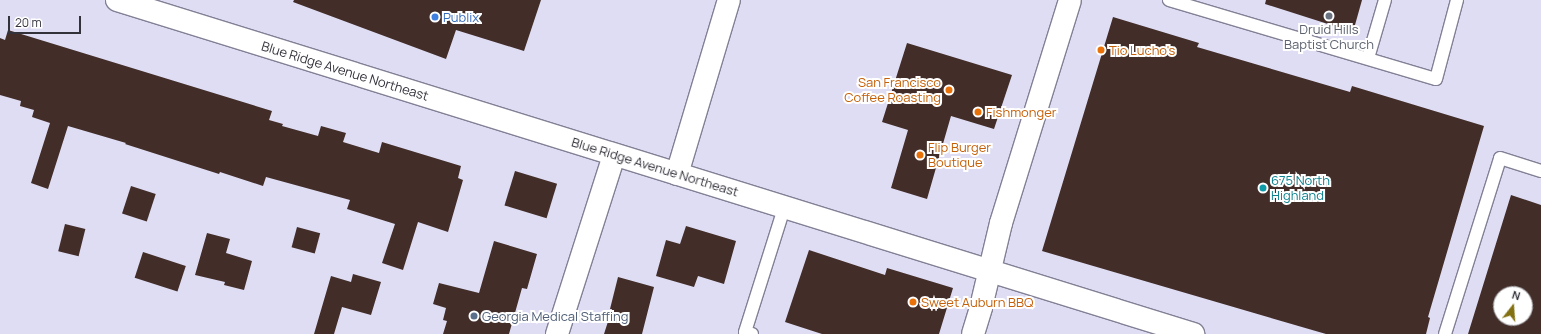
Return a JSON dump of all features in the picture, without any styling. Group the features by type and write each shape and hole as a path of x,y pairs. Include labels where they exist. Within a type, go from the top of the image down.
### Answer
{"street":[{"name":"Blue Ridge Avenue Northeast","path":"116,0 1191,334"},
{"path":"677,174 729,0"},
{"path":"972,334 1001,223 1070,0"},
{"path":"557,334 614,154"}],"lane":[{"path":"1169,0 1436,79 1457,0"},
{"path":"1368,58 1385,0"},
{"path":"1445,334 1500,158 1541,171"},
{"path":"752,334 745,332 784,208"}],"building":[{"name":"Publix","path":"294,0 541,0 524,51 456,30 446,59 293,2"},
{"name":"Druid Hills Baptist Church","path":"1266,0 1362,0 1353,32 1265,4"},
{"name":"675 North Highland","path":"1113,17 1199,43 1197,47 1350,92 1352,86 1484,126 1428,317 1430,318 1426,334 1326,334 1042,251"},
{"path":"8,30 272,111 269,120 283,124 282,126 318,136 321,126 346,133 343,142 379,153 382,142 461,166 458,178 463,180 448,232 418,222 403,270 382,263 395,224 347,209 350,200 266,177 263,186 220,172 219,174 125,144 126,143 68,126 48,189 31,183 50,123 32,117 34,110 20,106 21,101 0,95 0,38 5,40"},
{"name":"San Francisco Coffee Roasting","path":"907,43 1012,75 994,129 951,116 927,199 891,188 908,130 882,122"},
{"path":"515,171 557,184 547,218 504,205"},
{"path":"131,186 156,194 147,222 122,214"},
{"path":"1511,195 1541,205 1541,334 1468,334"},
{"path":"65,224 85,229 79,256 58,251"},
{"path":"686,226 736,241 724,284 698,276 694,287 656,276 666,240 680,244"},
{"path":"297,227 320,233 315,253 292,247"},
{"path":"207,233 230,239 226,253 252,261 244,290 224,285 225,282 195,275"},
{"path":"494,241 537,254 527,289 522,288 509,334 443,334 447,321 443,320 446,308 433,304 439,283 479,293"},
{"path":"809,250 885,275 887,268 953,288 939,334 822,334 785,322"},
{"path":"143,252 186,266 177,292 135,278"},
{"path":"353,274 381,282 371,315 342,307 334,334 314,334 331,276 351,282"},
{"path":"618,277 654,287 642,334 604,334 612,309 610,309"}],"place":[{"name":"Druid Hills Baptist Church","path":"1329,16"},
{"name":"Publix","path":"435,17"},
{"name":"Tio Lucho's","path":"1101,50"},
{"name":"San Francisco Coffee Roasting","path":"949,90"},
{"name":"Fishmonger","path":"978,112"},
{"name":"Flip Burger Boutique","path":"920,155"},
{"name":"675 North Highland","path":"1263,188"},
{"name":"Sweet Auburn BBQ","path":"913,302"},
{"name":"Georgia Medical Staffing","path":"474,316"}]}
